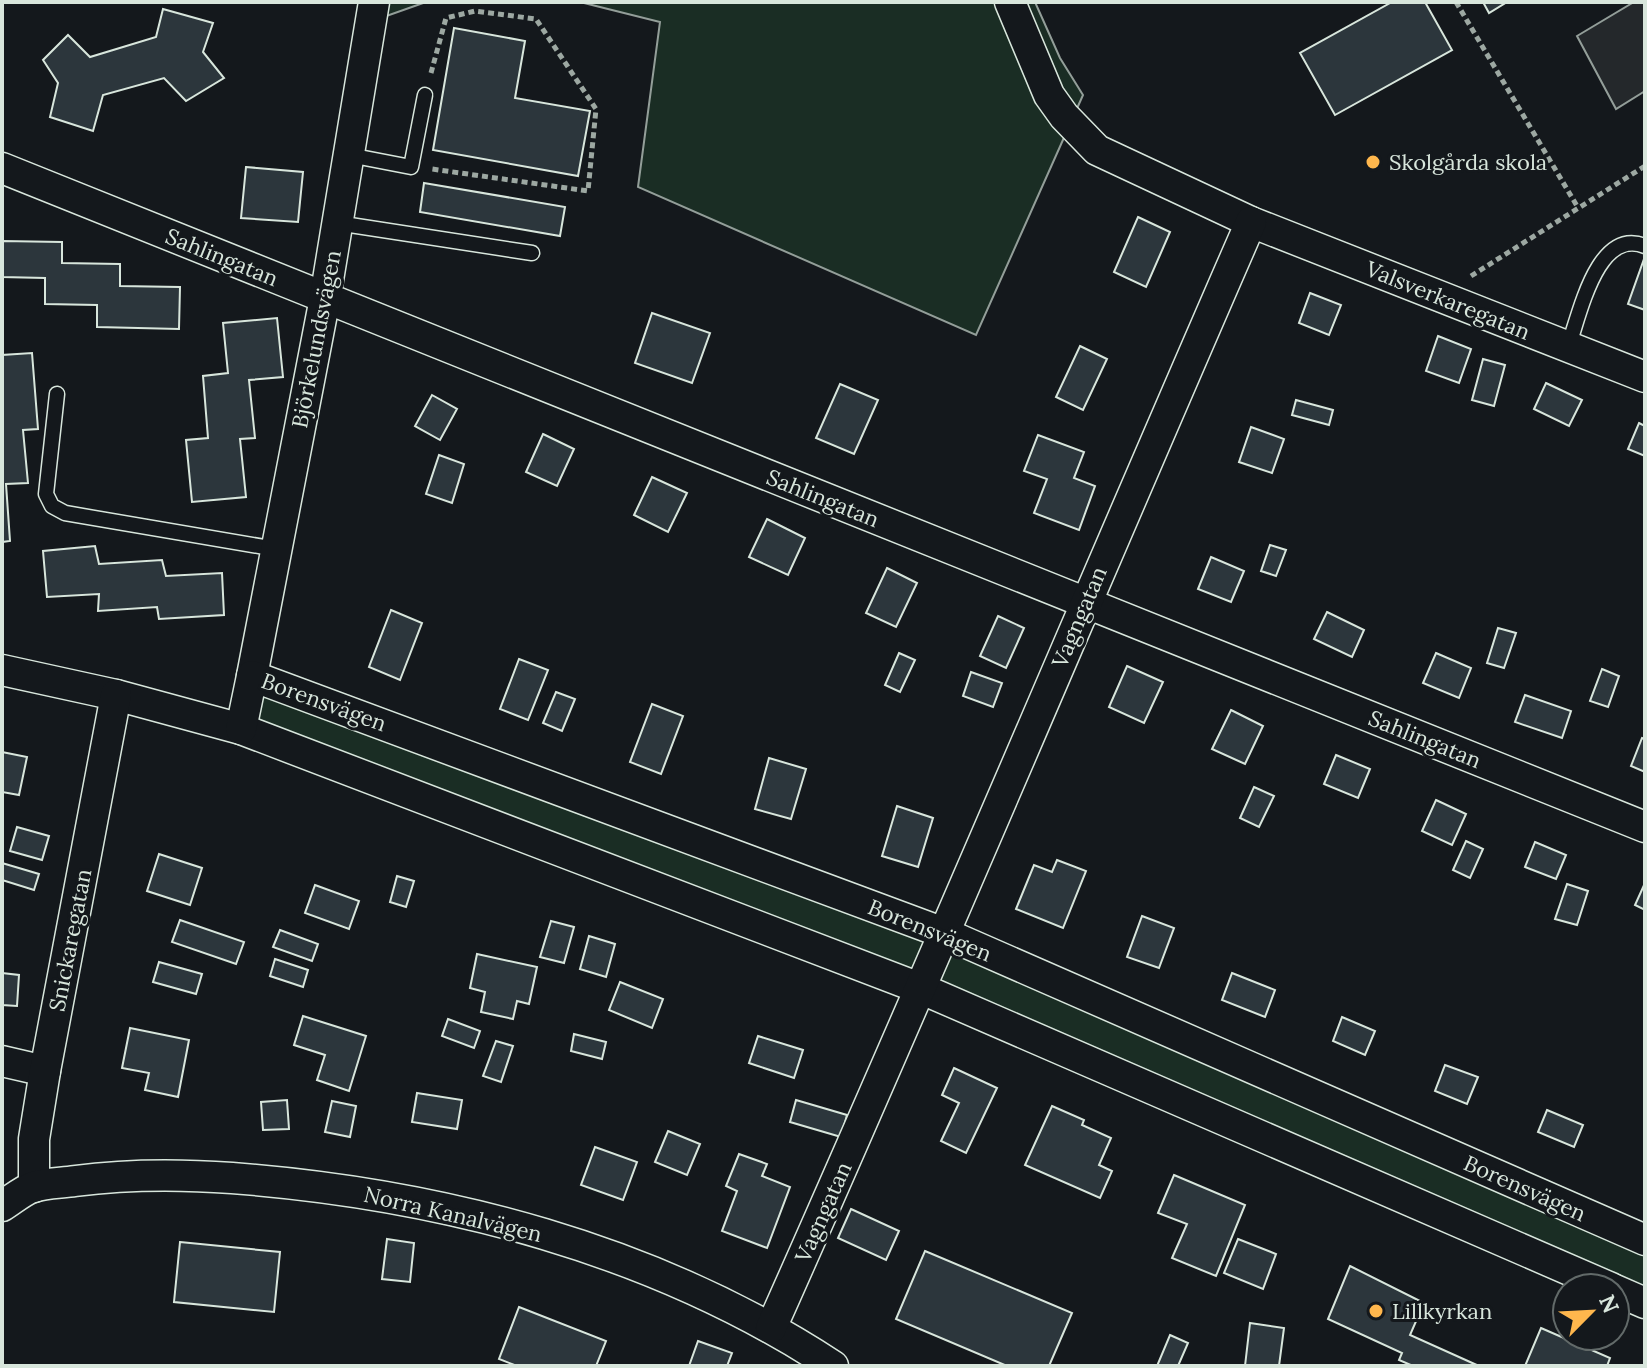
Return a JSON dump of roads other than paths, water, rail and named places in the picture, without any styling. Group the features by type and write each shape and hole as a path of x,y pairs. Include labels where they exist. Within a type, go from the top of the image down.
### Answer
{"street":[{"path":"1010,2 1041,80 1081,135 1097,150 1251,222"},
{"name":"Björkelundsvägen","path":"252,676 325,298 370,3"},
{"name":"Sahlingatan","path":"2,168 1645,827"},
{"name":"Valsverkaregatan","path":"1251,222 1645,377"},
{"name":"Vagngatan","path":"771,1328 922,989 1251,222"},
{"path":"2,670 116,695 241,729 922,989 1574,1272"},
{"name":"Borensvägen","path":"241,729 252,676 944,933 1645,1240"},
{"name":"Snickaregatan","path":"34,1187 34,1139 45,1071 116,695"},
{"path":"2,1061 45,1071"},
{"name":"Norra Kanalvägen","path":"2,1206 34,1187 136,1174 189,1175 392,1195 509,1223 629,1262 771,1328 833,1366"}],"lane":[{"path":"349,155 411,167 425,95"},
{"path":"337,223 532,253"},
{"path":"1568,347 1600,263 1620,244 1635,242 1645,246"},
{"path":"57,394 46,494 52,506 65,513 276,549"}],"place":[{"name":"Skolgårda skola","path":"1373,162"},
{"name":"Lillkyrkan","path":"1376,1311"}]}
